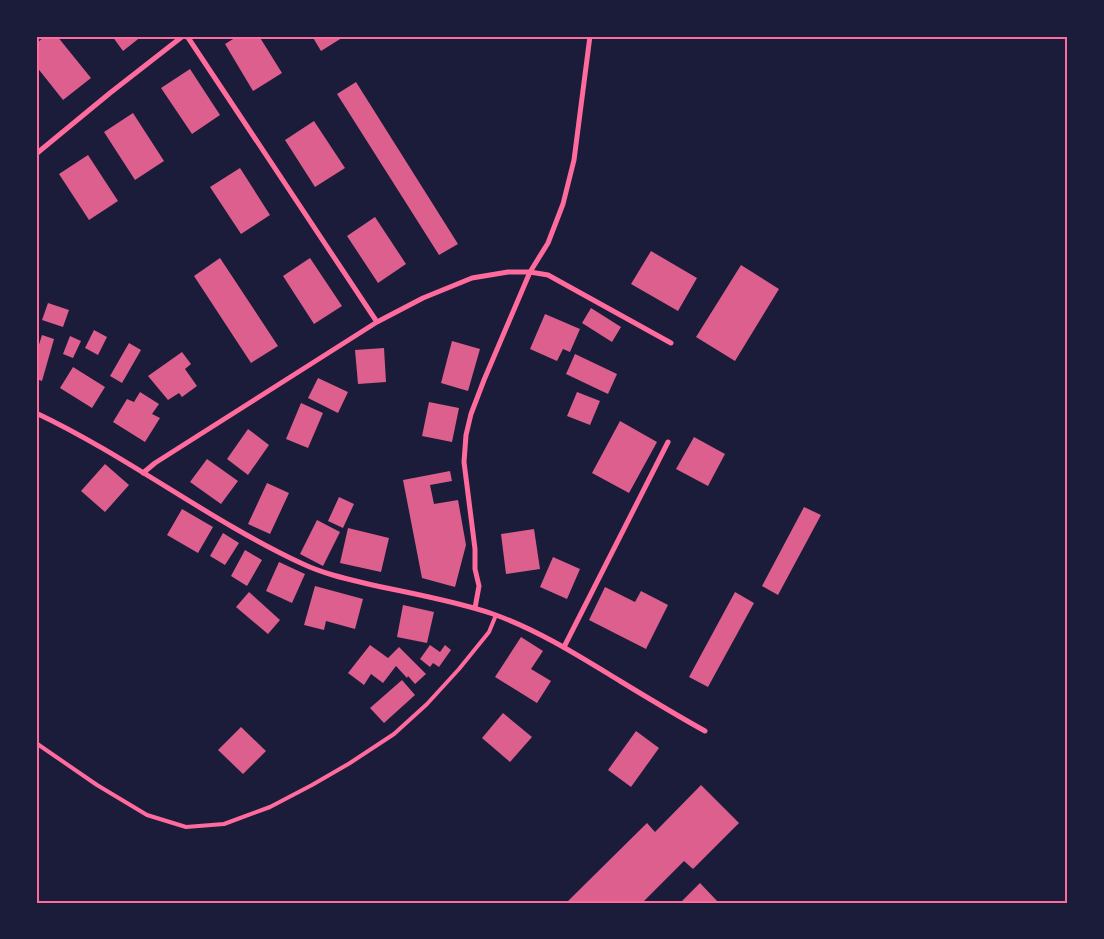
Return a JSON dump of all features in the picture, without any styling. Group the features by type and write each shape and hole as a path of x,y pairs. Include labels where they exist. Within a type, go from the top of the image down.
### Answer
{"street":[{"path":"36,154 183,36"},
{"path":"187,36 377,322"},
{"path":"475,608 479,586 475,569 475,549 464,462 466,435 471,414 484,380 530,272 548,243 563,204 574,160 590,36"},
{"path":"143,473 155,462 377,322 424,298 472,278 508,272 530,272 548,275 671,343"},
{"path":"36,413 61,425 304,565 332,575 475,608 496,615 564,647 662,707 705,730"},
{"path":"564,647 668,442"}],"lane":[{"path":"36,743 97,785 147,815 186,827 224,824 270,807 303,790 350,763 394,734 427,704 459,669 489,632 496,615"}],"building":[{"path":"45,36 57,36 91,78 63,100 36,66 36,44"},
{"path":"112,36 142,36 123,51"},
{"path":"238,36 259,36 282,73 253,91 225,44"},
{"path":"312,36 345,36 321,51"},
{"path":"190,69 220,115 192,134 161,88"},
{"path":"356,82 458,244 439,255 337,94"},
{"path":"133,113 164,161 135,180 104,132"},
{"path":"314,121 345,168 315,187 285,140"},
{"path":"88,155 118,201 89,220 59,174"},
{"path":"240,168 270,215 241,234 210,187"},
{"path":"375,217 406,264 378,283 347,236"},
{"path":"651,251 697,278 678,311 631,284"},
{"path":"220,258 278,346 251,363 194,276"},
{"path":"310,258 342,306 314,324 283,276"},
{"path":"741,265 779,289 735,361 696,337"},
{"path":"48,303 69,310 63,327 42,320"},
{"path":"591,308 621,327 612,342 582,323"},
{"path":"545,314 580,329 570,352 563,349 557,361 530,349"},
{"path":"94,330 107,337 98,355 85,348"},
{"path":"42,335 54,339 42,381 36,379 36,354"},
{"path":"70,336 81,341 73,358 63,354"},
{"path":"452,341 480,349 468,391 441,383"},
{"path":"129,343 141,350 122,383 110,376"},
{"path":"384,348 386,382 358,384 355,350"},
{"path":"182,352 191,364 185,369 197,386 182,397 179,393 168,400 148,376"},
{"path":"575,354 617,374 608,394 566,374"},
{"path":"73,367 105,387 92,408 60,388"},
{"path":"318,378 348,392 338,413 308,398"},
{"path":"140,392 159,404 152,414 160,418 145,442 113,422 127,399 134,402"},
{"path":"577,392 600,401 590,425 567,416"},
{"path":"429,402 459,408 452,442 422,436"},
{"path":"301,403 323,413 308,448 286,439"},
{"path":"620,421 657,442 629,493 592,473"},
{"path":"248,429 269,445 248,475 227,459"},
{"path":"694,437 725,454 708,486 676,469"},
{"path":"207,459 238,481 221,504 190,482"},
{"path":"105,464 129,485 105,512 81,491"},
{"path":"450,471 452,481 430,485 434,504 458,500 466,545 455,587 422,578 403,480"},
{"path":"267,483 289,493 270,534 248,524"},
{"path":"339,497 354,504 343,528 328,521"},
{"path":"804,507 821,515 778,595 762,586"},
{"path":"182,509 213,527 198,553 167,535"},
{"path":"317,520 340,532 323,566 300,554"},
{"path":"348,528 389,538 381,572 340,563"},
{"path":"534,529 540,569 506,574 501,534"},
{"path":"223,533 239,543 225,565 210,556"},
{"path":"245,550 262,560 247,586 231,576"},
{"path":"553,557 580,569 567,599 540,587"},
{"path":"279,562 305,574 292,603 266,591"},
{"path":"315,586 363,599 355,629 326,621 324,630 304,625"},
{"path":"605,587 635,602 641,591 668,605 646,649 589,620"},
{"path":"249,592 280,620 268,634 236,607"},
{"path":"735,592 754,603 708,687 689,677"},
{"path":"403,605 434,612 427,643 397,637"},
{"path":"521,637 543,651 531,669 551,681 537,703 495,677"},
{"path":"370,645 388,658 399,647 426,674 415,684 396,666 383,683 371,674 364,685 348,673"},
{"path":"430,645 440,652 445,645 451,650 439,667 433,663 430,667 420,659"},
{"path":"402,680 415,695 384,723 370,708"},
{"path":"503,713 532,737 510,762 482,738"},
{"path":"241,727 266,751 243,774 218,750"},
{"path":"636,731 659,748 631,787 608,770"},
{"path":"701,785 739,823 693,869 684,861 642,903 566,903 647,823 655,832"},
{"path":"700,883 719,903 680,903"}]}
